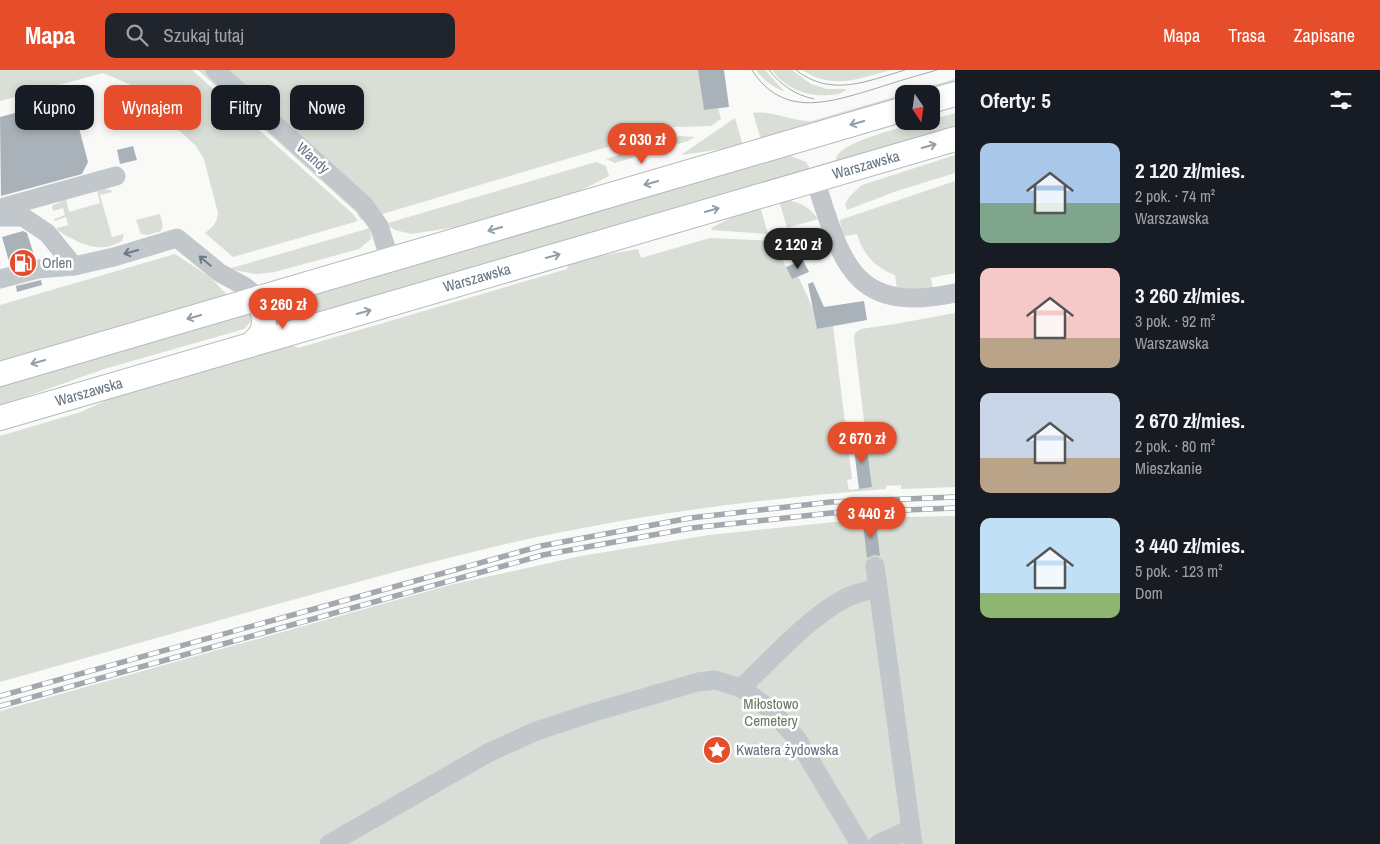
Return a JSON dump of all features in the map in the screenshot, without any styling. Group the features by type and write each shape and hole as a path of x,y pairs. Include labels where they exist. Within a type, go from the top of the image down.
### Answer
{"main road":[{"path":"940,98 955,94"},
{"path":"0,374 895,112"},
{"name":"Warszawska","path":"0,418 955,139"},
{"path":"250,345 261,335 264,326 264,317 259,298"}],"street":[{"name":"Wandy","path":"215,70 364,205 379,226 390,260"},
{"path":"0,208 116,176"},
{"path":"816,180 839,249 846,263 859,278 880,293 894,297 916,298 955,292"},
{"path":"0,218 23,217 47,233 74,266"},
{"path":"0,279 38,268 74,266 114,257 177,238 220,274 244,286 259,298"},
{"path":"875,566 911,837 878,844"},
{"path":"740,688 829,608 846,598 878,588"},
{"path":"328,844 488,753 536,731 698,682 715,680 740,688 764,704 776,715 797,739 860,844"}],"green space":[{"path":"0,70 192,70 211,87 211,130 259,130 353,214 358,221 233,257 205,233 217,220 218,213 204,159 196,146 179,130 201,130 201,85 130,85 103,73 59,85 15,85 15,97 0,101"},
{"path":"198,70 205,70 222,85 215,85"},
{"path":"229,70 698,70 704,110 718,108 721,119 711,126 674,127 379,215 291,130 364,130 364,85 290,85 290,129 280,119 280,85 245,85"},
{"path":"756,70 765,70 785,92 769,83"},
{"path":"772,70 792,70 811,84 827,89 847,89 833,95 804,93 783,82"},
{"path":"802,70 891,70 857,79 835,81 824,80"},
{"path":"955,79 955,84 940,89 940,85 935,85"},
{"path":"895,97 895,102 761,140 753,113 767,113 797,120 812,121"},
{"path":"955,113 955,129 837,161 836,159 840,152 849,146 890,130 940,130 940,117"},
{"path":"735,118 743,146 681,155"},
{"path":"265,130 271,130 368,218 361,220 356,212"},
{"path":"680,136 695,137 688,141 615,163 606,159"},
{"path":"786,154 806,162 811,171 284,325 277,303"},
{"path":"955,155 955,173 897,191 847,210 845,204 850,196 862,185"},
{"path":"596,162 606,166 609,176 566,198 463,226 411,234 395,230 388,223"},
{"path":"955,181 955,273 931,278 933,289 897,289 895,275 881,268 870,259 857,234 846,236 842,234 840,220"},
{"path":"111,190 112,192 100,195 112,237 124,234 122,241 105,247 89,246 57,230 57,228 68,225 66,217 55,221 54,219 65,215 63,208 53,211 52,206 66,199 69,212 100,203 97,191"},
{"path":"779,200 801,204 818,219 787,228"},
{"path":"760,206 768,234 712,230 711,228 742,212"},
{"path":"160,214 163,226 161,231 148,235 141,234 136,220"},
{"path":"370,228 371,239 359,249 275,272 256,274 228,269"},
{"path":"710,238 773,241 792,279 798,276 813,309 817,329 833,326 852,479 847,480 849,490 872,487 854,338 855,333 861,329 955,313 955,487 901,489 901,485 886,486 886,489 770,500 693,510 551,534 391,573 0,682 0,436 81,412 124,392 289,343 298,348 567,269 569,261 638,249 641,258"},
{"path":"175,254 210,277 229,297 0,364 0,305"},
{"path":"247,314 250,315 251,321 244,329 104,369 0,406 0,383"},
{"name":"Miłostowo Cemetery","path":"955,516 955,844 0,844 0,711 450,585 581,556 709,535 883,517 889,519 890,522 904,520 904,517"}],"building":[{"path":"698,70 724,70 729,107 704,110"},
{"path":"15,113 15,130 80,130 88,162 82,174 1,196 0,117"},
{"path":"133,146 137,160 120,164 117,150"},
{"path":"23,231 27,233 35,258 10,265 2,237"},
{"path":"817,233 825,253 811,259 803,238"},
{"path":"803,260 809,272 792,279 786,267"},
{"path":"41,280 42,285 17,292 16,286"},
{"path":"813,282 824,307 864,301 867,320 817,329 808,284"},
{"path":"866,440 872,487 859,489 853,441"},
{"path":"876,522 880,556 874,555 867,558 863,523"}],"tram line":[{"path":"752,70 764,85 778,95 793,101 808,103 824,102 857,94 937,70"},
{"path":"769,70 789,89 814,99"},
{"path":"796,70 822,83 836,85 863,82 905,70"}],"railway":[{"path":"0,696 541,546 690,518 831,502 955,497"},
{"path":"0,706 543,555 691,528 831,513 955,508"}],"place":[{"name":"Orlen","path":"23,263"},
{"name":"Kwatera żydowska","path":"717,750"}]}
